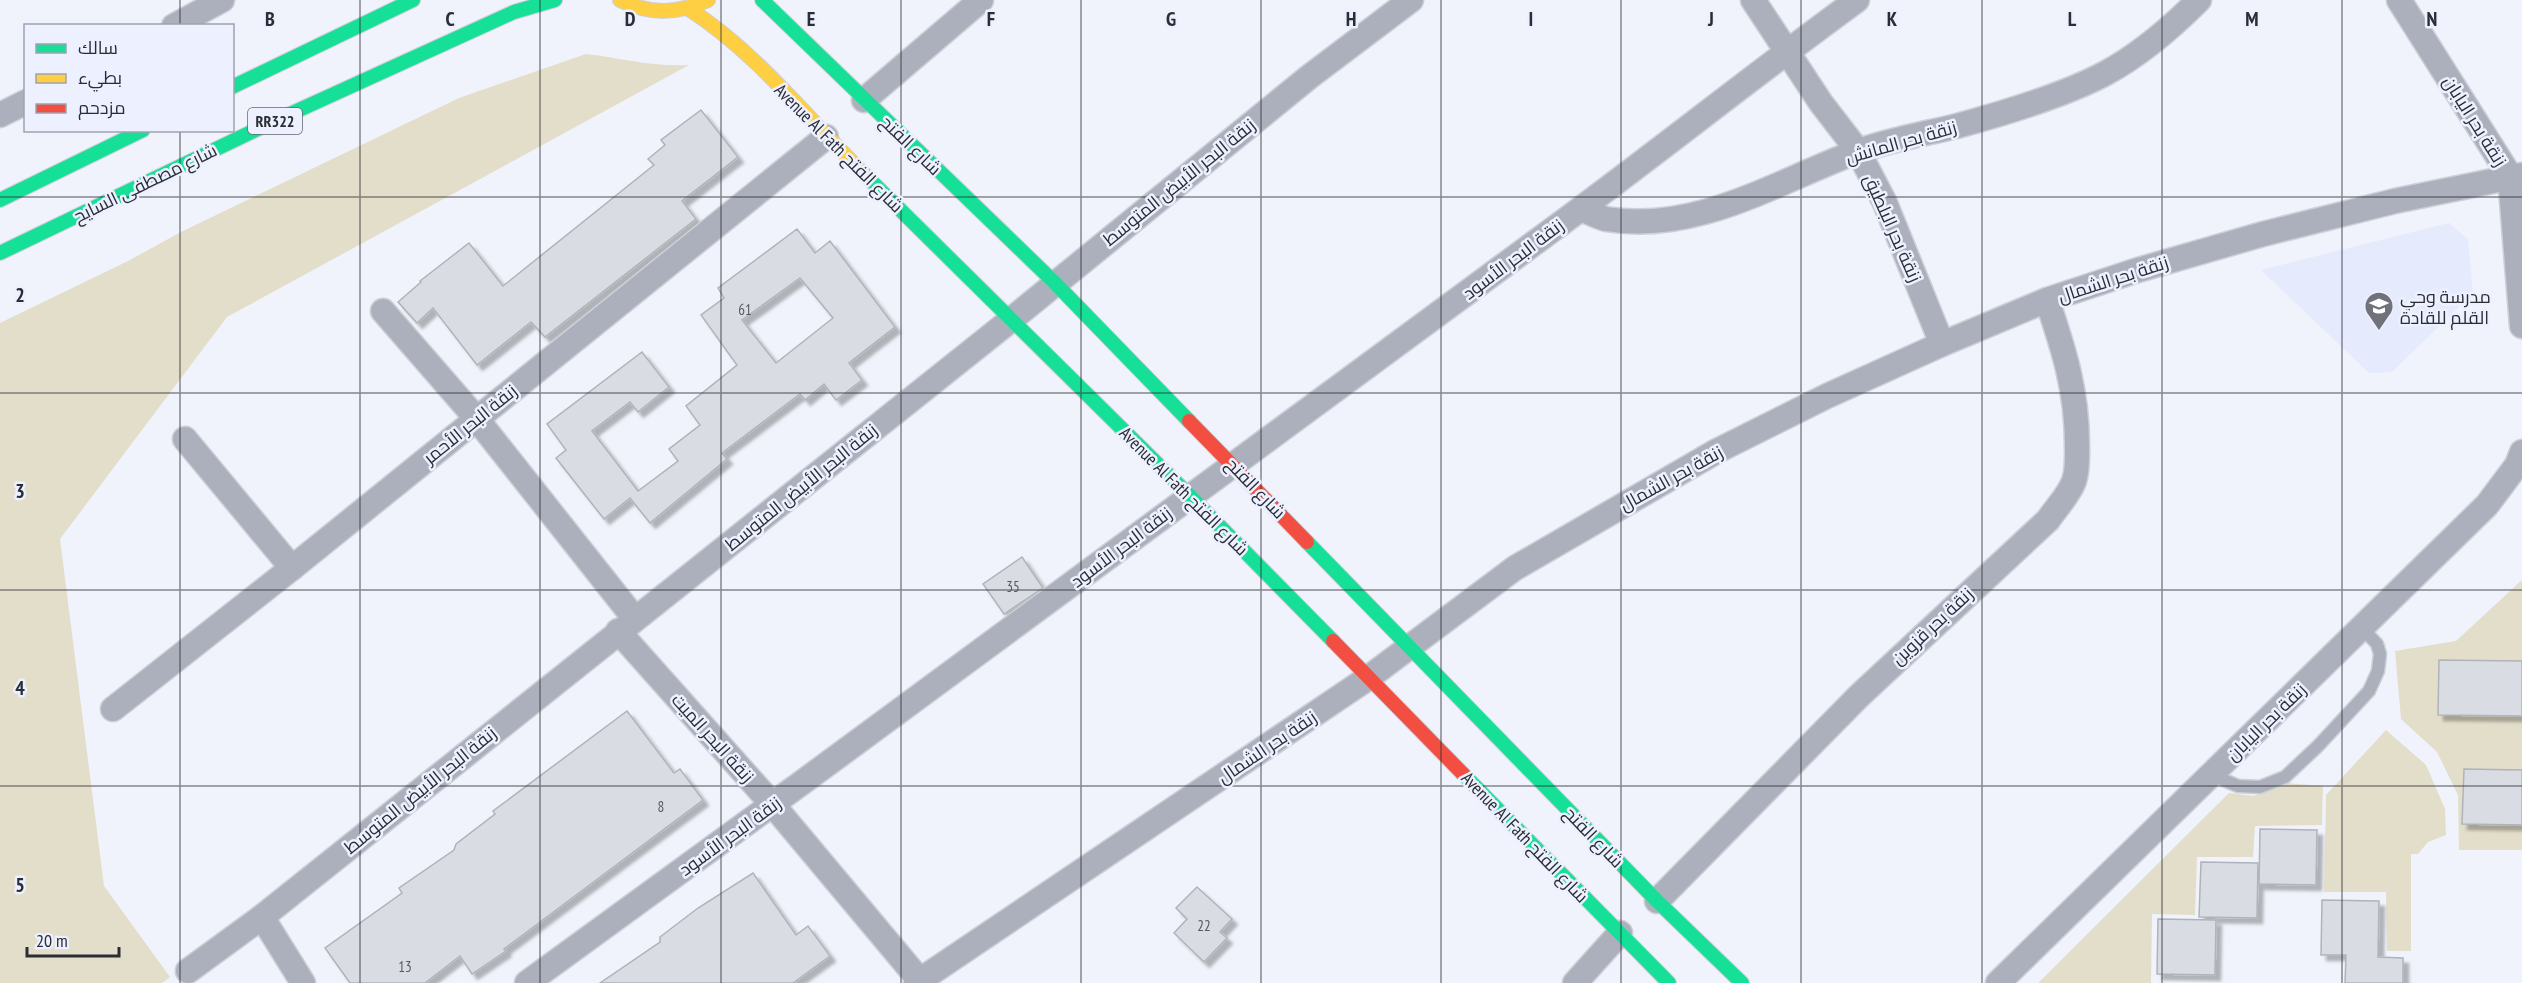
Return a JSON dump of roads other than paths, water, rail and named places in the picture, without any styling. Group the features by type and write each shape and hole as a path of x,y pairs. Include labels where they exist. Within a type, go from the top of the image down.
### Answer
{"street":[{"path":"178,24 222,0"},
{"name":"RR322","path":"234,86 413,0"},
{"name":"شارع مصطفى السايح","path":"0,253 277,120 514,12 555,0"},
{"path":"620,0 642,11 666,14 689,9 708,0"},
{"name":"شارع الفتح","path":"762,0 1054,282 1235,465 1409,649 1657,901 1742,983"},
{"path":"864,100 981,0"},
{"name":"زنقة البحر الأبيض المتوسط","path":"188,972 262,917 1012,319 1054,282 1309,77 1411,0"},
{"name":"زنقة بحر البلطيق","path":"1753,0 1821,103 1858,151 1885,203 1942,344"},
{"name":"زنقة البحر الأسود","path":"527,983 1235,465 1581,209 1857,0"},
{"name":"زنقة بحر المانش","path":"1581,209 1605,219 1656,221 1697,214 1753,196 1858,151 1960,125 2060,92 2106,73 2168,31 2199,0"},
{"name":"زنقة بحر اليابان","path":"2399,0 2516,176 2522,326"},
{"name":"Avenue Al Fath شارع الفتح","path":"689,9 706,20 755,63 826,137 1190,496 1669,983"},
{"path":"0,200 139,132"},
{"name":"زنقة البحر الأحمر","path":"113,709 292,568 826,137"},
{"name":"زنقة بحر الشمال","path":"919,982 1368,678 1515,568 1717,452 1797,411 1942,344 2047,300 2138,270 2263,234 2394,201 2516,176"},
{"name":"زنقة بحر قزوين","path":"1657,901 1859,696 2048,520 2074,482 2077,462 2075,397 2068,363 2047,300"},
{"name":"زنقة البحر الميت","path":"383,311 476,418 626,625 919,982"},
{"path":"185,439 292,568"},
{"name":"زنقة بحر اليابان","path":"1998,983 2363,629 2487,505 2517,465 2522,452"},
{"path":"262,917 303,983"},
{"path":"1575,983 1620,933"}],"lane":[{"path":"2212,775 2238,786 2260,788 2285,777 2318,746 2369,691 2378,671 2380,654 2377,644 2363,629"}],"place":[{"name":"مدرسة وحي القلم للقادة","path":"2379,332"}]}
